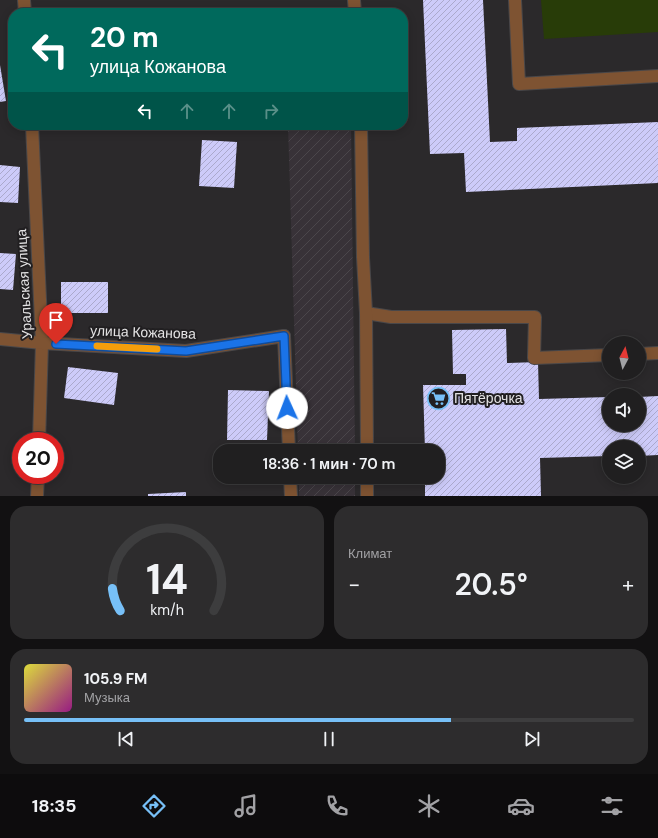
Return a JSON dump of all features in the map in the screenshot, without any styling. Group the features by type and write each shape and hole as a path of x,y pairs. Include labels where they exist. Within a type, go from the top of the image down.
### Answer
{"street":[{"path":"515,0 519,84 658,76"},
{"name":"Уральская улица","path":"32,130 42,343 39,432"},
{"path":"362,130 367,444"},
{"path":"366,313 391,317 535,317 534,358 602,355"},
{"name":"улица Кожанова","path":"0,339 42,343 186,351 284,336 289,444"},
{"path":"646,354 658,353"},
{"path":"37,496 38,484"},
{"path":"290,484 291,496"},
{"path":"367,484 367,496"}],"shaded area":[{"path":"288,130 351,130 355,444 298,444"},
{"path":"299,484 355,484 355,496 299,496"}],"green space":[{"path":"541,0 658,0 658,32 544,39"}],"building":[{"path":"423,0 483,0 490,142 517,141 517,128 658,122 658,183 466,192 464,153 430,154"},
{"path":"0,65 6,101 0,102"},
{"path":"202,140 237,142 234,188 199,186"},
{"path":"0,165 20,167 18,203 0,202"},
{"path":"0,253 16,254 13,290 0,289"},
{"path":"61,282 108,282 108,313 61,313"},
{"path":"506,329 507,363 538,362 539,399 602,397 602,432 646,432 646,397 658,396 658,455 646,456 646,440 602,440 602,456 540,458 541,496 425,496 425,484 445,484 445,444 425,444 423,385 466,385 466,374 453,374 452,330"},
{"path":"68,367 118,373 114,405 64,398"},
{"path":"228,390 269,391 267,440 227,440"},
{"path":"186,492 186,496 148,496 148,494"}],"slow traffic":[{"path":"97,346 157,349"}],"place":[{"name":"Пятёрочка","path":"438,398"}],"route":[{"path":"56,344 186,351 284,336 287,408"}]}
